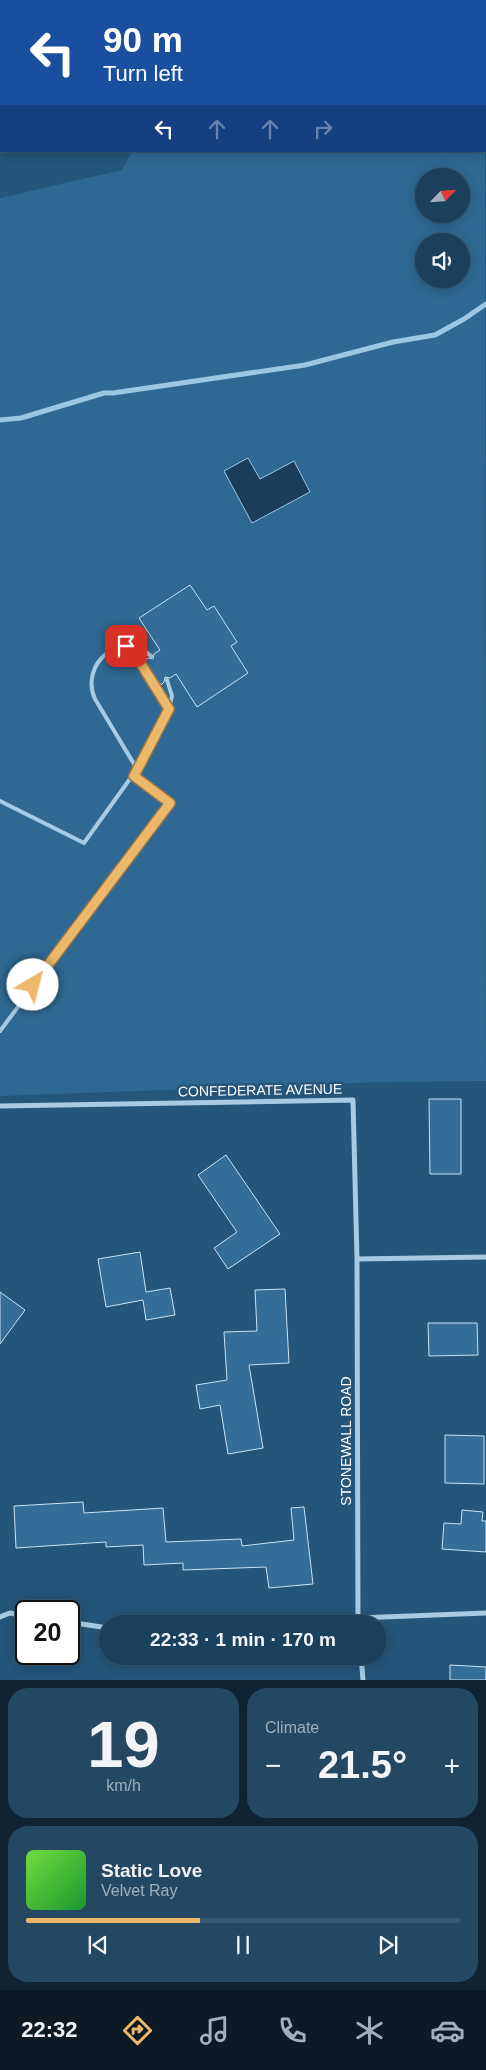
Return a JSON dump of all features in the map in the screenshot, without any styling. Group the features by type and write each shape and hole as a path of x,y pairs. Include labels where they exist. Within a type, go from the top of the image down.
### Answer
{"street":[{"name":"CONFEDERATE AVENUE","path":"0,1106 353,1100 357,1259"},
{"path":"357,1259 486,1258"},
{"name":"STONEWALL ROAD","path":"357,1259 358,1615"},
{"path":"0,1617 10,1613 15,1614"},
{"path":"387,1619 486,1613"},
{"path":"80,1624 99,1627"},
{"path":"362,1665 363,1680"}],"lane":[{"path":"137,769 95,699 92,676 98,662 113,648 130,646 141,649 151,656"},
{"path":"130,646 169,709"},
{"path":"0,802 84,843 134,776 169,709 172,696 167,680"},
{"path":"0,1031 23,1003 33,985 170,803 134,776"}],"shaded area":[{"path":"131,152 485,152 486,1081 383,1082 0,1096 0,198 122,170"},
{"path":"248,458 260,479 294,461 310,492 252,523 224,471"}],"building":[{"path":"190,585 207,610 214,606 237,642 231,646 248,673 197,707 176,674 170,678 165,677 161,685 144,661 148,658 153,659 154,654 160,650 139,618"},
{"path":"429,1099 461,1099 461,1174 430,1174"},
{"path":"226,1155 280,1234 228,1269 214,1248 237,1232 198,1175"},
{"path":"140,1252 146,1292 170,1288 175,1315 146,1320 143,1300 106,1307 98,1259"},
{"path":"285,1289 289,1363 249,1365 263,1448 228,1454 220,1405 200,1409 196,1385 227,1380 224,1332 257,1331 255,1290"},
{"path":"0,1292 25,1310 0,1344"},
{"path":"428,1323 477,1323 478,1355 429,1356"},
{"path":"445,1435 484,1436 484,1484 445,1483"},
{"path":"83,1502 84,1513 163,1508 166,1542 241,1539 242,1546 294,1540 291,1508 304,1507 313,1584 269,1588 266,1567 183,1570 183,1563 144,1565 143,1545 106,1547 106,1542 16,1548 14,1506"},
{"path":"462,1510 483,1512 482,1521 486,1521 486,1552 442,1549 444,1523 461,1524"},
{"path":"450,1665 486,1667 486,1680 450,1680"}],"waterway":[{"path":"0,420 21,418 104,393 305,365 393,342 435,335 486,304"}],"route":[{"path":"33,985 170,803 134,776 169,709 130,646 126,646"}]}
